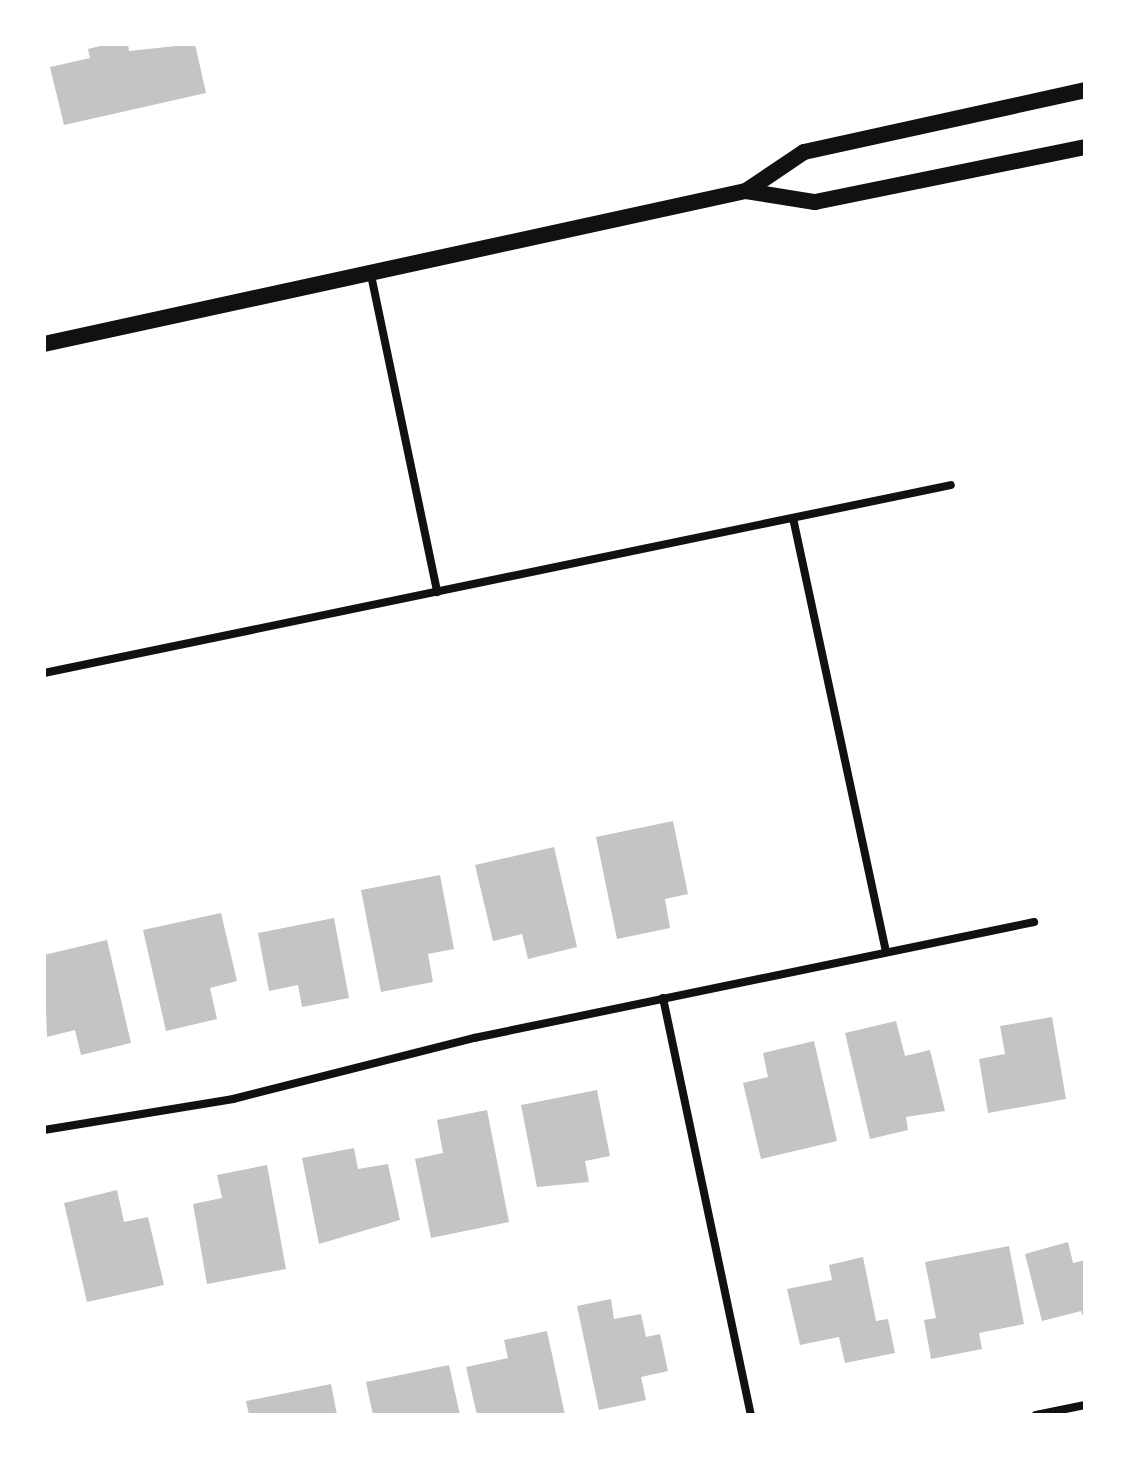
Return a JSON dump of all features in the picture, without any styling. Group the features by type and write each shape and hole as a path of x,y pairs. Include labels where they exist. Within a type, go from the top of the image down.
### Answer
{"main road":[{"path":"44,344 746,191 804,152 1085,90"},
{"path":"746,191 815,202 1085,147"}],"street":[{"path":"371,275 437,592"},
{"path":"44,673 951,485"},
{"path":"793,518 886,952"},
{"path":"44,1130 233,1099 663,998 1034,922"},
{"path":"663,998 751,1415"},
{"path":"1036,1415 1085,1405"}],"building":[{"path":"108,44 128,44 129,51 195,44 206,93 64,125 50,67 90,58 88,49"},
{"path":"673,821 688,894 665,899 670,928 617,939 596,837"},
{"path":"554,847 577,947 528,959 522,934 493,941 475,865"},
{"path":"440,875 454,949 428,954 433,982 381,992 361,890"},
{"path":"221,913 237,981 210,988 217,1019 166,1031 143,930"},
{"path":"334,918 349,998 302,1007 298,985 269,991 258,933"},
{"path":"107,940 131,1043 81,1055 75,1030 47,1037 44,955"},
{"path":"1052,1017 1066,1099 988,1113 979,1059 1005,1054 1000,1026"},
{"path":"896,1021 905,1056 930,1050 945,1111 906,1117 908,1130 870,1139 845,1033"},
{"path":"814,1041 837,1141 761,1159 743,1083 768,1077 763,1053"},
{"path":"597,1090 610,1156 585,1161 589,1182 537,1187 521,1105"},
{"path":"487,1110 509,1222 431,1238 415,1159 443,1153 437,1120"},
{"path":"354,1148 358,1169 388,1164 400,1220 319,1244 302,1158"},
{"path":"267,1165 286,1269 207,1284 193,1204 222,1198 217,1175"},
{"path":"117,1190 124,1222 148,1217 164,1285 87,1302 64,1203"},
{"path":"1068,1242 1073,1263 1085,1260 1085,1321 1081,1311 1042,1321 1025,1254"},
{"path":"1009,1246 1024,1324 979,1333 982,1349 931,1359 924,1320 936,1318 925,1262"},
{"path":"863,1257 876,1321 888,1319 895,1353 845,1363 839,1337 800,1345 787,1289 832,1280 829,1265"},
{"path":"611,1299 614,1319 641,1314 646,1337 660,1334 668,1371 641,1377 646,1400 599,1410 577,1306"},
{"path":"547,1331 565,1415 477,1415 466,1367 508,1358 504,1340"},
{"path":"449,1365 460,1415 373,1415 366,1382"},
{"path":"331,1384 337,1415 249,1415 246,1401"}]}
